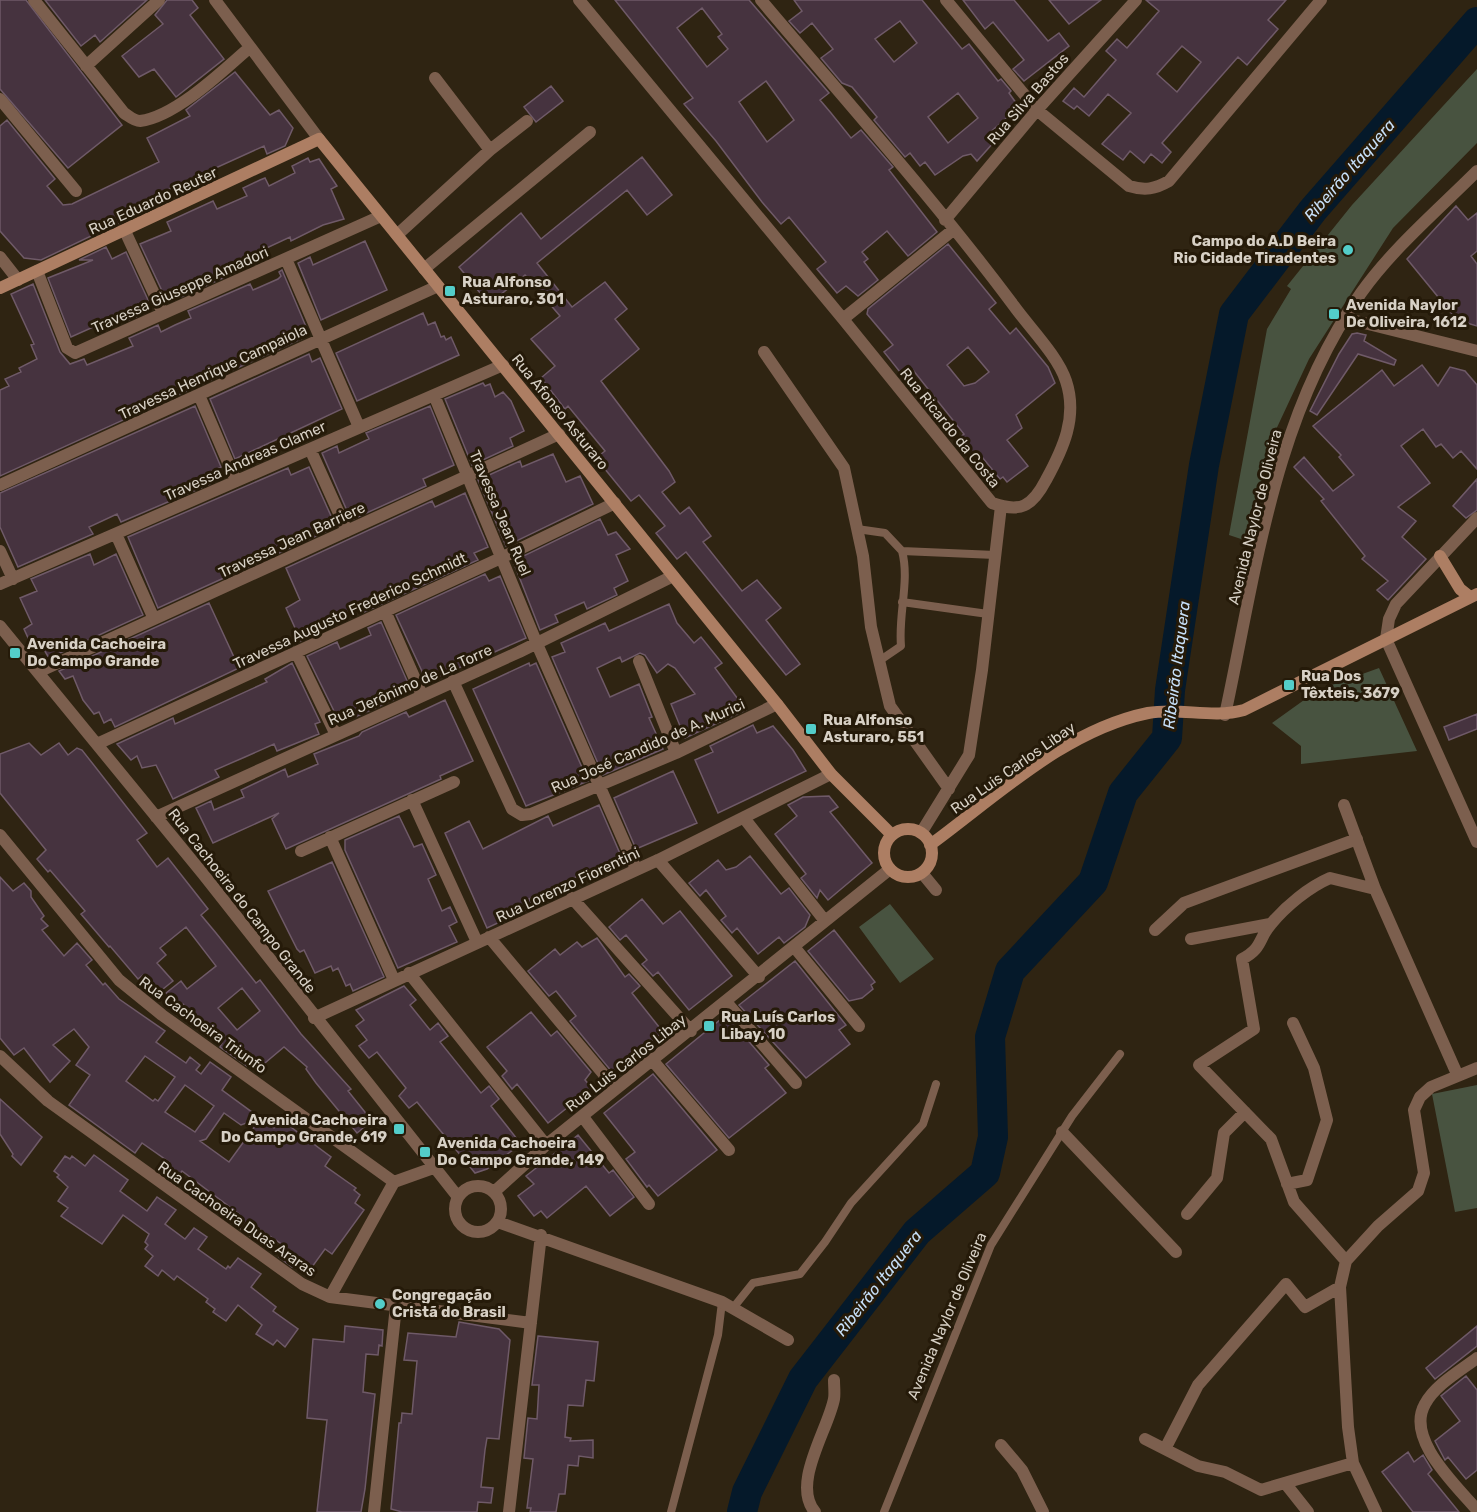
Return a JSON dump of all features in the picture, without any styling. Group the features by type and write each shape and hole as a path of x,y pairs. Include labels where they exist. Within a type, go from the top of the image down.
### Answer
{"street":[{"path":"34,0 124,113 140,121 181,103 249,48"},
{"path":"86,66 159,0"},
{"name":"Rua Afonso Asturaro","path":"215,0 319,140 615,503 831,774 892,835"},
{"name":"Rua Ricardo da Costa","path":"579,0 992,503 1022,507 1038,496 1061,452 1070,423 1066,380 1056,363 949,225 761,0"},
{"path":"946,0 1037,110 1130,186 1143,190 1156,188 1169,181 1321,0"},
{"name":"Rua Silva Bastos","path":"843,319 949,225 1037,110 1123,5 1136,0"},
{"path":"435,78 490,150"},
{"path":"0,99 76,192"},
{"path":"397,235 490,150 527,121"},
{"path":"424,269 590,132"},
{"name":"Rua Eduardo Reuter","path":"0,288 319,140"},
{"name":"Avenida Naylor de Oliveira","path":"1225,715 1274,491 1290,432 1307,388 1344,318 1387,262 1477,171"},
{"name":"Travessa Giuseppe Amadori","path":"37,271 70,351 81,352 381,216"},
{"path":"125,231 163,313"},
{"path":"0,257 18,280"},
{"path":"286,259 359,427"},
{"name":"Travessa Henrique Campaiola","path":"0,485 438,286"},
{"path":"1344,318 1477,351"},
{"path":"764,352 844,468 857,528 871,627 890,706 949,789"},
{"name":"Travessa Andreas Clamer","path":"0,584 502,365"},
{"path":"199,395 236,481"},
{"name":"Travessa Jean Ruel","path":"434,395 503,557 537,644 636,869"},
{"name":"Travessa Jean Barriere","path":"38,672 559,434"},
{"path":"310,449 347,531"},
{"name":"Travessa Augusto Frederico Schmidt","path":"97,744 615,503"},
{"path":"921,833 969,755 1001,506"},
{"path":"1477,518 1396,604 1389,619 1386,639 1477,842"},
{"path":"116,534 154,619"},
{"path":"0,551 13,579"},
{"path":"1440,556 1460,589 1474,596"},
{"name":"Rua Jerônimo de La Torre","path":"156,817 537,644 673,576"},
{"name":"Rua Luis Carlos Libay","path":"930,845 1067,745 1112,723 1151,712 1225,715 1283,693 1474,596"},
{"path":"385,611 422,695"},
{"name":"Rua Cachoeira do Campo Grande","path":"0,626 156,817 458,1197"},
{"path":"296,652 336,735"},
{"path":"639,661 676,753"},
{"name":"Rua José Candido de A. Murici","path":"453,681 512,809 522,815 531,814 600,787 777,704"},
{"name":"Rua Lorenzo Fiorentini","path":"314,1018 658,860 831,774"},
{"path":"301,851 454,782"},
{"path":"412,800 483,940 616,1089"},
{"path":"1344,806 1376,889 1457,1074"},
{"path":"744,818 825,921"},
{"path":"906,829 921,833 930,845 931,860 922,873 906,877 890,869 884,856 887,841 892,835 906,829"},
{"name":"Rua Cachoeira Triunfo","path":"0,835 119,980 162,1015 394,1182"},
{"path":"330,837 394,980"},
{"path":"1155,930 1184,903 1357,839"},
{"path":"658,860 759,977"},
{"name":"Rua Luis Carlos Libay","path":"494,1192 546,1145 727,1003 890,869"},
{"path":"922,873 936,890"},
{"path":"1346,1261 1294,1202 1271,1139 1198,1065 1254,1029 1242,959 1254,952 1270,924 1312,888 1330,878 1376,889"},
{"path":"572,898 691,1031"},
{"path":"1191,939 1270,924"},
{"path":"795,948 859,1026"},
{"path":"409,973 546,1145"},
{"path":"727,1003 796,1083"},
{"path":"1287,1184 1307,1180 1327,1120 1314,1068 1293,1023"},
{"name":"Rua Cachoeira Duas Araras","path":"0,1056 48,1101 108,1147 277,1269 330,1297 531,1323"},
{"path":"653,1061 729,1150"},
{"path":"1376,1512 1353,1463 1348,1427 1340,1287 1346,1261 1378,1226 1418,1191 1424,1173 1414,1110 1420,1097 1431,1087 1457,1074 1477,1068"},
{"path":"1187,1214 1217,1178 1224,1133 1245,1112"},
{"path":"583,1116 649,1204"},
{"path":"1062,1132 1176,1252"},
{"path":"330,1297 394,1182 436,1167"},
{"path":"475,1186 486,1187 494,1192 500,1201 501,1212 498,1222 481,1233 470,1232 461,1226 454,1207 458,1197 465,1189 475,1186"},
{"path":"498,1222 541,1235 727,1305 788,1340"},
{"path":"509,1512 541,1235"},
{"path":"1165,1449 1198,1385 1286,1284 1305,1307 1340,1287"},
{"path":"374,1512 396,1306"},
{"path":"1477,1358 1436,1390 1425,1403 1420,1416 1426,1447 1477,1510"},
{"path":"815,1512 810,1504 808,1477 834,1399 834,1380"},
{"path":"1146,1439 1198,1466 1225,1472 1261,1490 1353,1463"},
{"path":"1001,1445 1018,1464 1043,1512"},
{"path":"1285,1483 1308,1512"}],"lane":[{"path":"857,528 885,533 902,550 906,566 899,628 901,646 879,661"},
{"path":"902,550 995,555"},
{"path":"902,602 988,614"},
{"name":"Avenida Naylor de Oliveira","path":"884,1512 992,1245 1062,1132 1120,1054"},
{"path":"671,1512 727,1305 753,1283 800,1274 851,1203 923,1124 936,1084"}],"green space":[{"path":"1477,69 1477,143 1393,228 1309,359 1273,436 1250,542 1229,535 1267,329 1291,289 1287,286 1352,205"},
{"path":"1379,668 1417,751 1301,764 1301,746 1272,723 1318,690"},
{"path":"890,904 934,959 900,983 859,927"},
{"path":"1477,1085 1477,1208 1455,1212 1432,1094"}],"building":[{"path":"0,0 26,0 122,125 68,168 0,89"},
{"path":"45,0 147,0 100,42 95,35 81,46"},
{"path":"167,0 192,0 198,8 190,15 224,59 176,97 154,69 139,77 122,56 163,24 155,15"},
{"path":"615,0 749,0 829,93 820,100 851,138 861,130 893,167 889,170 937,232 908,256 887,231 862,252 868,259 864,262 878,280 858,296 846,286 837,293 817,269 826,262 789,217 781,224 684,104 693,98","holes":["702,8 722,34 718,37 728,49 707,67 677,28","766,81 794,120 767,142 739,102"]},
{"path":"794,0 922,0 962,49 969,44 998,81 1001,79 1011,91 1009,93 1019,107 987,135 994,142 977,161 971,154 963,156 935,175 925,162 920,166 910,153 905,157 874,120 877,117 852,87 842,83 821,58 833,49 812,23 800,33 789,21 802,11","holes":["900,21 917,43 894,62 875,39","958,93 978,118 948,143 928,117"]},
{"path":"963,0 1014,0 1048,41 1059,33 1069,46 1024,81 1013,69 1024,60 993,22 985,29"},
{"path":"1049,0 1101,0 1069,24"},
{"path":"1146,0 1286,0 1268,20 1278,29 1247,65 1238,57 1162,143 1171,152 1162,163 1151,154 1144,163 1130,151 1123,160 1102,144 1131,113 1108,94 1089,116 1077,106 1074,109 1063,101 1074,88 1084,97 1116,60 1106,51 1117,39 1127,48 1159,11","holes":["1182,46 1201,62 1177,92 1157,74"]},
{"path":"235,72 270,115 279,110 293,128 285,146 267,154 264,146 156,195 160,203 41,260 24,258 0,231 0,126 7,120 55,179 47,186 63,205 72,204 159,162 147,138 190,116 186,110"},
{"path":"551,86 563,101 536,122 524,107"},
{"path":"642,157 672,195 647,215 627,190 537,263 572,307 605,282 627,309 615,319 639,349 601,381 669,471 675,482 662,492 680,514 689,507 711,536 703,542 742,591 757,580 781,608 766,620 800,664 786,675 686,552 677,559 656,533 665,526 639,495 631,501 596,458 605,451 568,406 565,409 541,378 555,366 531,339 560,316 525,275 489,304 459,267 521,213 541,239"},
{"path":"308,158 310,162 319,159 337,186 331,189 344,219 323,225 291,241 290,237 239,261 243,269 181,297 177,289 164,295 140,244 171,231 167,222 213,201 217,209 247,196 243,188 265,178 269,186 295,173 292,166"},
{"path":"1456,206 1468,220 1477,213 1477,251 1471,256 1477,264 1477,326 1457,320 1407,259"},
{"path":"365,241 387,290 321,320 298,263 310,257 313,265"},
{"path":"948,244 996,303 989,309 1010,334 1016,328 1048,367 1055,383 1016,415 1022,428 1007,440 1028,466 1007,482 1003,477 1000,479 978,452 972,457 968,451 965,453 955,441 964,434 913,370 904,377 884,352 893,345 867,314 868,309","holes":["968,347 989,372 975,383 964,386 947,365"]},
{"path":"106,247 112,259 126,252 149,302 135,308 138,316 123,322 120,315 71,337 48,278 93,260 79,260"},
{"path":"282,270 307,329 298,333 301,339 0,476 0,390 9,386 5,379 21,372 19,368 37,359 31,345 34,344 11,294 33,284 60,352 70,364 84,359 87,365 133,346 129,338 158,325 161,332 191,318 188,311 250,284 253,290 278,279 281,276 279,272"},
{"path":"423,313 428,325 435,322 441,337 444,336 446,340 451,337 459,355 357,401 336,353"},
{"path":"1352,334 1366,335 1364,341 1396,360 1394,365 1358,354 1317,415 1310,411 1339,354"},
{"path":"309,354 312,362 320,358 342,409 235,459 210,399"},
{"path":"1422,365 1438,386 1450,367 1465,371 1477,385 1477,469 1461,451 1453,458 1441,444 1436,447 1423,429 1401,446 1430,483 1398,507 1416,521 1402,537 1426,559 1388,600 1377,590 1388,581 1362,559 1365,556 1321,501 1324,499 1294,467 1304,457 1333,491 1354,475 1339,457 1341,455 1313,426 1382,370 1394,386"},
{"path":"483,383 485,386 490,384 495,397 503,392 511,401 524,431 510,438 513,446 472,465 445,399"},
{"path":"195,406 221,467 205,474 210,484 121,522 117,514 89,527 93,534 18,567 0,527 0,493"},
{"path":"430,406 454,465 423,479 426,486 351,520 322,453 337,446 339,453 369,439 366,433"},
{"path":"553,454 566,482 580,476 593,504 506,546 478,480 520,461 522,467"},
{"path":"309,467 336,527 158,608 128,537 288,468 291,475"},
{"path":"1477,479 1477,510 1466,518 1453,506"},
{"path":"465,493 488,547 474,553 478,560 362,613 359,606 328,621 331,627 301,641 286,608 300,600 286,568 432,501 435,507"},
{"path":"600,519 608,535 616,532 630,549 616,555 628,581 614,588 617,595 587,609 584,602 555,615 558,622 540,630 513,561"},
{"path":"90,554 94,565 116,554 143,615 49,658 43,648 35,649 30,642 24,629 32,624 20,598 37,591 31,579"},
{"path":"485,574 489,581 500,576 526,638 427,682 396,615"},
{"path":"209,603 239,668 115,727 111,719 104,723 99,712 94,714 83,700 73,676 65,679 59,671"},
{"path":"669,604 677,623 694,643 701,637 722,663 715,668 746,710 685,738 671,704 695,694 675,668 668,664 657,673 645,655 640,653 622,662 620,657 597,668 610,697 639,684 652,717 649,718 663,749 603,775 552,657 565,652 561,643 605,623 609,631"},
{"path":"381,622 408,683 395,688 400,697 355,717 351,708 336,715 307,656 337,642 340,649 371,635 368,628"},
{"path":"292,663 320,722 315,724 319,734 277,751 274,744 215,770 219,777 173,799 156,765 142,768 137,756 131,760 117,744 173,718 175,724 267,682 265,679"},
{"path":"529,663 530,666 536,663 588,781 526,806 473,689"},
{"path":"445,700 473,761 440,776 441,779 286,849 272,819 279,813 213,843 196,808 211,801 214,810 244,797 241,790 285,769 288,777 318,764 314,754 359,736 362,732 406,712 409,717"},
{"path":"1477,714 1477,729 1449,740 1444,727"},
{"path":"753,725 757,733 773,726 793,750 806,771 718,813 695,760 713,752 710,746"},
{"path":"29,743 41,755 59,743 68,755 77,748 82,750 147,833 137,840 157,867 168,858 208,909 201,915 256,983 260,980 301,1034 351,1089 348,1091 372,1121 357,1133 316,1083 306,1069 307,1067 284,1047 259,1068 253,1061 247,1066 220,1047 222,1043 203,1020 199,1024 183,1004 178,1008 166,993 181,981 187,989 216,966 186,927 160,948 166,955 157,963 173,981 158,993 143,975 138,979 81,914 85,911 50,870 48,872 37,859 46,850 0,793 0,754","holes":["242,988 260,1011 237,1030 218,1008"]},
{"path":"673,771 697,823 636,849 614,798"},
{"path":"829,796 838,807 830,812 872,863 828,900 820,890 817,898 801,878 806,874 775,834 797,816 788,805 803,797"},
{"path":"599,805 621,856 529,899 532,907 487,928 445,833 469,821 483,849 548,816 553,826"},
{"path":"399,816 414,847 422,844 436,875 428,879 442,911 450,907 457,922 449,926 457,942 398,968 345,850 345,840"},
{"path":"750,856 781,894 789,888 810,915 805,927 784,943 779,937 758,954 737,928 732,933 721,920 726,916 706,890 700,896 689,883 718,860 726,870 736,867"},
{"path":"332,862 384,977 353,991 350,984 346,986 338,968 333,971 331,966 315,973 304,950 300,952 297,949 268,891"},
{"path":"0,877 13,891 24,883 31,891 31,897 44,916 41,919 48,926 42,930 64,956 77,943 92,960 86,965 103,985 105,983 119,999 165,1031 156,1042 186,1063 190,1057 200,1065 196,1070 201,1074 210,1062 231,1077 222,1090 260,1118 241,1125 224,1113 206,1139 200,1141 229,1162 261,1118 274,1128 280,1119 331,1157 325,1166 356,1188 354,1190 360,1195 355,1203 364,1210 332,1254 325,1249 312,1267 299,1257 292,1267 279,1257 286,1247 259,1229 253,1238 233,1223 239,1214 182,1171 175,1180 162,1171 169,1162 142,1143 135,1153 69,1105 90,1075 76,1065 89,1047 74,1029 53,1045 70,1061 50,1082 24,1048 14,1055 0,1038","holes":["145,1056 175,1077 158,1101 155,1099 153,1101 126,1081","185,1085 214,1106 195,1132 165,1112"]},
{"path":"642,899 663,924 680,911 732,976 689,1010 658,972 653,976 642,964 647,960 626,935 620,940 609,927"},
{"path":"834,930 875,982 871,985 873,989 862,998 849,1001 808,951"},
{"path":"597,938 625,977 629,974 640,986 632,993 663,1032 612,1072 570,1021 576,1016 556,991 549,996 528,971 555,949 560,955 577,942 582,947"},
{"path":"795,961 846,1025 839,1030 850,1044 806,1078 739,1005"},
{"path":"404,986 416,1000 410,1005 430,1030 438,1023 448,1036 440,1042 481,1093 489,1086 499,1099 491,1106 521,1144 487,1169 475,1173 417,1102 409,1108 399,1096 406,1088 377,1052 369,1058 359,1046 367,1040 356,1026 364,1020 356,1010"},
{"path":"531,1012 551,1036 557,1031 591,1072 585,1080 592,1088 548,1123 517,1084 512,1089 502,1076 507,1071 487,1047"},
{"path":"726,1015 769,1065 765,1068 786,1093 729,1138 666,1064"},
{"path":"653,1074 717,1150 658,1196 649,1185 647,1187 626,1159 635,1152 604,1113"},
{"path":"0,1099 42,1137 21,1165 12,1156 13,1154 0,1134"},
{"path":"578,1135 609,1173 613,1170 634,1197 610,1216 586,1186 547,1218 541,1211 534,1216 518,1196 534,1184 526,1176"},
{"path":"94,1155 128,1180 120,1191 147,1211 157,1197 176,1210 165,1224 185,1239 194,1228 207,1237 198,1249 226,1269 228,1266 230,1268 238,1258 261,1274 251,1287 276,1307 273,1311 298,1329 285,1347 277,1340 273,1345 256,1334 262,1325 238,1305 226,1321 213,1312 215,1309 206,1302 208,1299 177,1276 174,1280 162,1270 158,1276 145,1266 153,1256 145,1249 148,1245 145,1242 149,1234 123,1215 102,1244 61,1216 68,1208 58,1201 68,1187 54,1171 65,1156 70,1159 72,1156 85,1166"},
{"path":"459,1322 499,1329 510,1340 499,1439 487,1438 485,1450 481,1487 493,1488 491,1503 478,1502 477,1512 402,1512 391,1509 399,1423 401,1423 402,1413 412,1414 417,1361 404,1360 408,1333 456,1337"},
{"path":"345,1326 383,1330 382,1346 379,1345 378,1355 366,1354 363,1392 375,1394 365,1489 361,1512 317,1512 327,1420 307,1418 313,1339 344,1342"},
{"path":"1477,1326 1477,1346 1435,1379 1426,1368"},
{"path":"538,1336 598,1342 594,1381 586,1380 583,1406 568,1405 565,1437 571,1438 570,1441 593,1440 593,1458 579,1456 578,1466 568,1465 565,1494 559,1494 556,1512 530,1512 531,1508 527,1508 533,1459 524,1458 528,1418 537,1419 539,1385 532,1385"},
{"path":"1466,1376 1477,1390 1477,1470 1466,1479 1448,1457 1445,1460 1435,1441 1460,1421 1441,1396"},
{"path":"1408,1452 1414,1462 1423,1455 1432,1470 1428,1474 1459,1512 1413,1512 1382,1472"}],"waterway":[{"name":"Ribeirão Itaquera","path":"742,1512 747,1492 803,1379 917,1232 985,1173 993,1137 990,1037 1010,971 1093,882 1123,793 1167,738 1170,690 1204,465 1234,314 1313,210 1477,22"}],"place":[{"name":"Campo do A.D Beira Rio Cidade Tiradentes","path":"1348,250"},
{"name":"Rua Alfonso Asturaro, 301","path":"450,291"},
{"name":"Avenida Naylor De Oliveira, 1612","path":"1334,314"},
{"name":"Avenida Cachoeira Do Campo Grande","path":"15,653"},
{"name":"Rua Dos Têxteis, 3679","path":"1289,685"},
{"name":"Rua Alfonso Asturaro, 551","path":"811,729"},
{"name":"Rua Luís Carlos Libay, 10","path":"709,1026"},
{"name":"Avenida Cachoeira Do Campo Grande, 619","path":"399,1129"},
{"name":"Avenida Cachoeira Do Campo Grande, 149","path":"425,1152"},
{"name":"Congregação Cristã do Brasil","path":"380,1304"}]}
